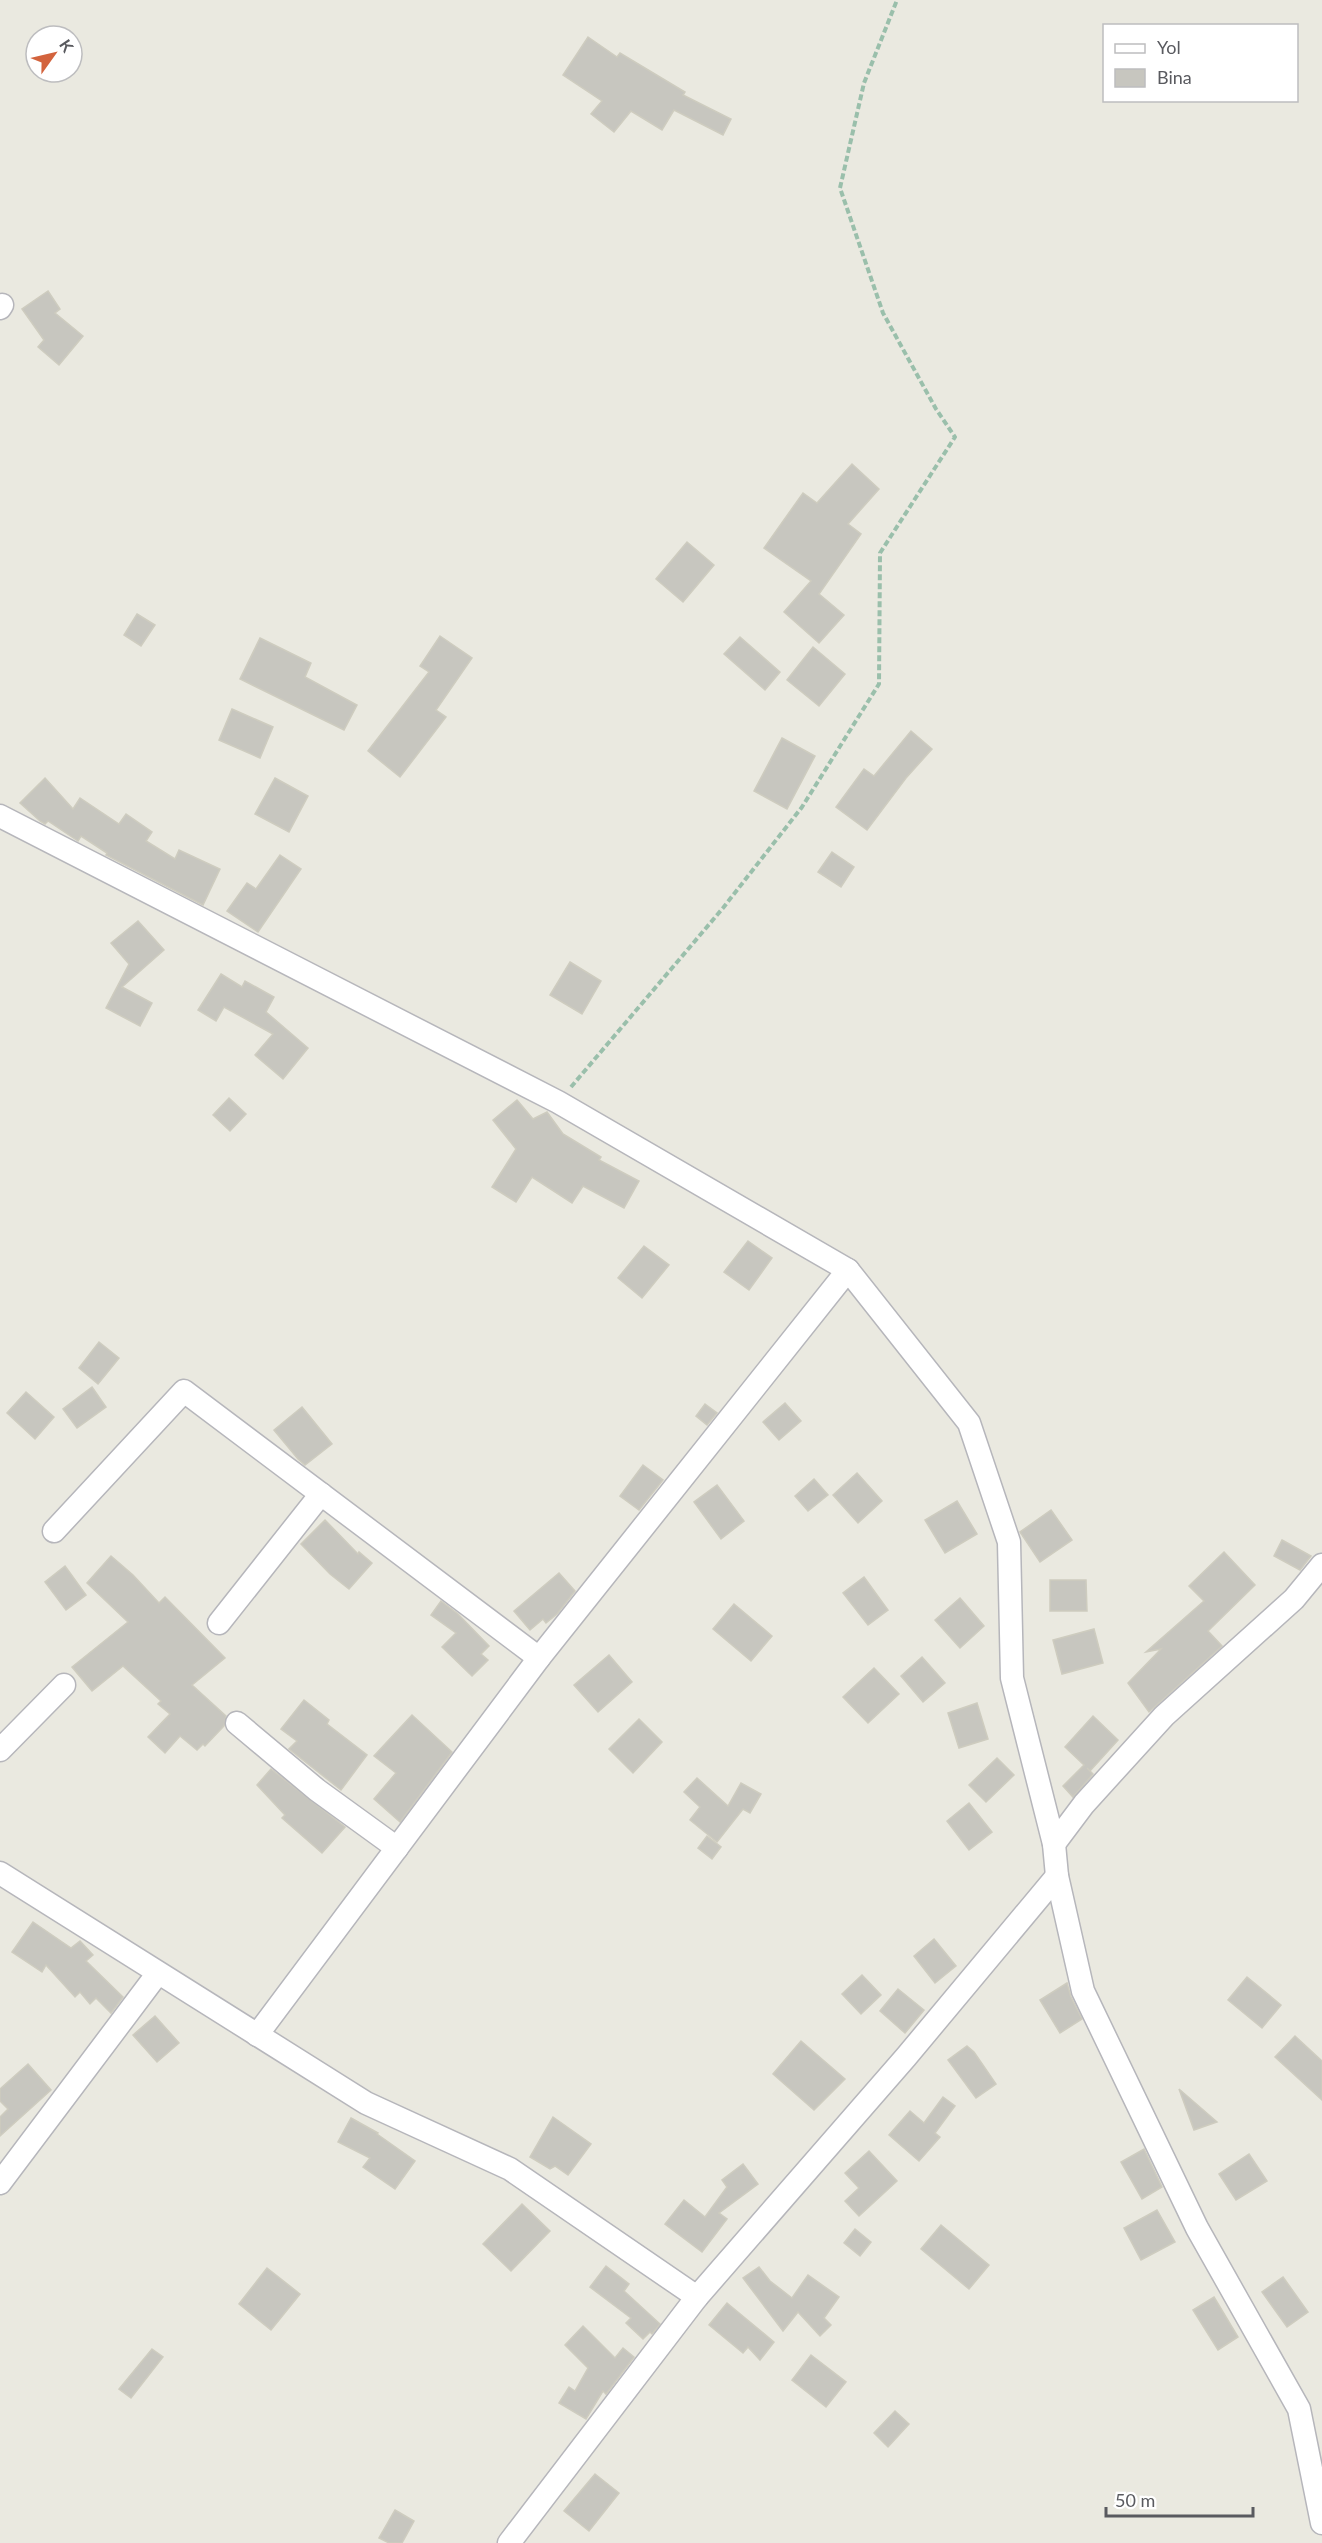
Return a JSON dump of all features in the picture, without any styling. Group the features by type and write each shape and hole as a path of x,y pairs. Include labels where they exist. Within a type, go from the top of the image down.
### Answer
{"street":[{"path":"0,816 558,1102 848,1270 969,1423 1009,1542 1012,1678 1054,1844 1057,1876 1083,1991 1197,2228 1299,2409 1322,2523"},
{"path":"257,2035 539,1658 848,1270"},
{"path":"54,1531 184,1391 539,1658"},
{"path":"219,1623 321,1494"},
{"path":"1054,1844 1084,1804 1164,1716 1294,1599 1322,1565"},
{"path":"0,1750 64,1685"},
{"path":"237,1723 318,1790 397,1848"},
{"path":"0,1873 366,2103 510,2169 697,2297"},
{"path":"509,2543 697,2297 906,2057 1057,1876"},
{"path":"0,2183 158,1973"}],"path":[{"path":"558,1102 723,908 802,807 879,684 880,553 955,437 936,409 883,314 840,188 864,83 897,0"}],"building":[{"path":"588,37 617,57 620,53 685,92 683,95 731,119 723,135 674,110 662,130 631,111 614,132 591,114 602,101 563,75"},
{"path":"48,291 60,309 55,313 83,336 59,365 38,347 44,340 22,309"},
{"path":"852,464 879,489 848,524 861,534 819,594 844,615 819,643 784,612 811,581 764,548 803,493 817,503"},
{"path":"687,542 714,565 683,602 656,579"},
{"path":"137,614 155,625 141,646 124,635"},
{"path":"440,636 472,658 436,710 446,717 400,777 368,751 429,672 420,666"},
{"path":"740,637 780,672 765,690 724,654"},
{"path":"260,638 311,663 305,677 357,705 344,730 240,679"},
{"path":"813,647 845,674 819,706 787,680"},
{"path":"232,709 273,727 260,758 219,740"},
{"path":"911,731 932,749 906,778 867,830 836,807 864,769 874,776"},
{"path":"782,738 815,756 787,809 754,791"},
{"path":"45,778 73,809 80,798 119,824 126,814 152,832 146,841 175,859 179,850 220,869 203,905 106,855 107,853 81,836 78,841 48,821 45,824 40,821 20,803"},
{"path":"275,778 308,796 289,832 255,814"},
{"path":"832,852 854,867 841,887 818,872"},
{"path":"280,855 301,869 258,932 227,911 247,883 256,889"},
{"path":"138,921 164,950 122,987 152,1003 140,1026 106,1008 129,964 111,943"},
{"path":"570,962 601,981 582,1014 550,995"},
{"path":"221,974 242,987 245,981 274,997 266,1012 308,1048 283,1079 255,1055 273,1034 224,1007 216,1021 198,1010"},
{"path":"229,1098 246,1114 230,1131 213,1115"},
{"path":"517,1100 533,1119 547,1112 563,1134 601,1157 599,1160 639,1181 624,1208 583,1186 572,1203 532,1177 516,1202 492,1187 516,1149 493,1120"},
{"path":"748,1241 772,1258 749,1290 724,1272"},
{"path":"644,1246 669,1265 642,1298 618,1278"},
{"path":"99,1342 119,1358 98,1384 79,1368"},
{"path":"92,1387 106,1407 77,1428 63,1409"},
{"path":"26,1392 54,1417 35,1439 7,1413"},
{"path":"785,1403 801,1421 779,1440 763,1422"},
{"path":"705,1404 717,1413 707,1425 696,1416"},
{"path":"302,1407 332,1444 305,1465 274,1430"},
{"path":"643,1465 663,1480 639,1510 620,1496"},
{"path":"857,1473 882,1501 858,1523 833,1495"},
{"path":"814,1479 828,1495 808,1511 795,1496"},
{"path":"717,1485 744,1521 721,1539 694,1502"},
{"path":"957,1501 977,1534 945,1553 925,1520"},
{"path":"1051,1510 1072,1540 1040,1562 1020,1532"},
{"path":"325,1520 358,1554 359,1552 372,1563 349,1589 330,1574 301,1544"},
{"path":"1282,1540 1311,1556 1300,1570 1274,1556"},
{"path":"1224,1552 1255,1585 1208,1631 1222,1646 1149,1712 1128,1683 1161,1649 1146,1652 1204,1601 1189,1586"},
{"path":"111,1556 133,1575 159,1603 165,1597 225,1658 192,1685 226,1716 224,1726 205,1746 203,1744 197,1750 180,1736 165,1753 148,1737 170,1714 158,1704 161,1701 123,1666 92,1691 72,1667 128,1622 87,1583"},
{"path":"65,1566 86,1595 66,1610 45,1582"},
{"path":"559,1573 575,1591 557,1614 546,1623 543,1619 530,1630 514,1611"},
{"path":"864,1577 888,1610 868,1625 843,1593"},
{"path":"1050,1580 1086,1580 1087,1611 1050,1611"},
{"path":"960,1598 984,1626 960,1648 935,1620"},
{"path":"441,1601 458,1614 489,1646 481,1654 488,1660 472,1676 442,1647 456,1633 431,1615"},
{"path":"734,1604 772,1636 751,1661 713,1629"},
{"path":"1094,1629 1103,1663 1062,1674 1053,1640"},
{"path":"609,1655 632,1682 598,1712 574,1685"},
{"path":"922,1657 945,1683 923,1702 901,1676"},
{"path":"874,1668 899,1694 868,1723 843,1697"},
{"path":"304,1700 329,1720 327,1724 367,1755 341,1790 289,1749 297,1741 281,1729"},
{"path":"977,1703 988,1739 959,1748 948,1713"},
{"path":"412,1715 452,1752 400,1822 374,1799 396,1773 374,1756"},
{"path":"1093,1716 1118,1740 1090,1771 1093,1774 1073,1797 1063,1786 1084,1765 1065,1747"},
{"path":"639,1719 662,1742 633,1773 609,1749"},
{"path":"997,1758 1014,1775 986,1802 969,1785"},
{"path":"271,1769 345,1827 322,1853 282,1818 285,1815 257,1785"},
{"path":"697,1778 728,1806 741,1783 761,1794 750,1813 743,1809 717,1842 690,1820 700,1807 684,1792"},
{"path":"969,1803 992,1832 969,1850 947,1821"},
{"path":"707,1836 721,1847 712,1859 698,1848"},
{"path":"33,1922 71,1948 80,1941 93,1955 86,1961 123,1997 111,2013 96,1998 90,2004 80,1992 75,1997 46,1965 42,1972 12,1952"},
{"path":"934,1939 956,1966 935,1983 914,1956"},
{"path":"862,1975 881,1995 861,2014 842,1994"},
{"path":"1247,1977 1281,2005 1262,2028 1228,2000"},
{"path":"1067,1983 1082,2019 1060,2033 1040,2000"},
{"path":"898,1989 924,2010 905,2033 880,2011"},
{"path":"155,2016 179,2043 157,2062 133,2035"},
{"path":"1295,2036 1322,2061 1322,2100 1275,2057"},
{"path":"801,2041 845,2079 814,2110 773,2074"},
{"path":"967,2046 974,2052 996,2084 976,2098 948,2060"},
{"path":"28,2064 51,2090 0,2136 0,2117 8,2109 0,2101 0,2089"},
{"path":"1179,2089 1217,2122 1194,2130"},
{"path":"943,2097 955,2106 935,2133 940,2137 919,2161 889,2135 910,2111 924,2123"},
{"path":"553,2117 591,2144 568,2175 555,2166 550,2169 530,2157"},
{"path":"351,2118 378,2133 415,2161 395,2189 363,2167 370,2158 338,2142"},
{"path":"1144,2149 1162,2187 1142,2199 1121,2162"},
{"path":"869,2151 897,2181 859,2216 845,2201 859,2188 845,2173"},
{"path":"1249,2154 1267,2181 1236,2200 1219,2174"},
{"path":"743,2164 758,2184 719,2213 727,2219 702,2252 665,2224 684,2200 705,2217 727,2187 722,2180"},
{"path":"522,2204 550,2231 511,2271 483,2244"},
{"path":"1157,2210 1175,2242 1141,2260 1124,2228"},
{"path":"941,2225 989,2265 969,2289 921,2249"},
{"path":"855,2229 871,2242 860,2256 844,2243"},
{"path":"606,2266 629,2284 624,2291 660,2324 652,2334 650,2332 643,2339 626,2323 631,2318 590,2287"},
{"path":"759,2267 770,2281 792,2298 808,2275 839,2297 824,2318 831,2325 820,2336 798,2312 783,2331 743,2278"},
{"path":"267,2268 300,2294 271,2330 239,2304"},
{"path":"1283,2277 1308,2312 1287,2327 1262,2292"},
{"path":"1214,2297 1238,2337 1218,2350 1193,2310"},
{"path":"727,2303 774,2342 760,2360 748,2347 743,2353 709,2325"},
{"path":"583,2326 615,2358 623,2348 634,2357 606,2394 603,2391 586,2419 559,2403 569,2387 575,2391 588,2368 565,2345"},
{"path":"152,2349 163,2357 131,2398 119,2389"},
{"path":"811,2355 846,2382 826,2407 792,2380"},
{"path":"895,2411 909,2424 888,2447 874,2433"},
{"path":"595,2474 619,2493 589,2531 564,2511"},
{"path":"395,2510 414,2521 402,2543 389,2543 379,2538"}]}
